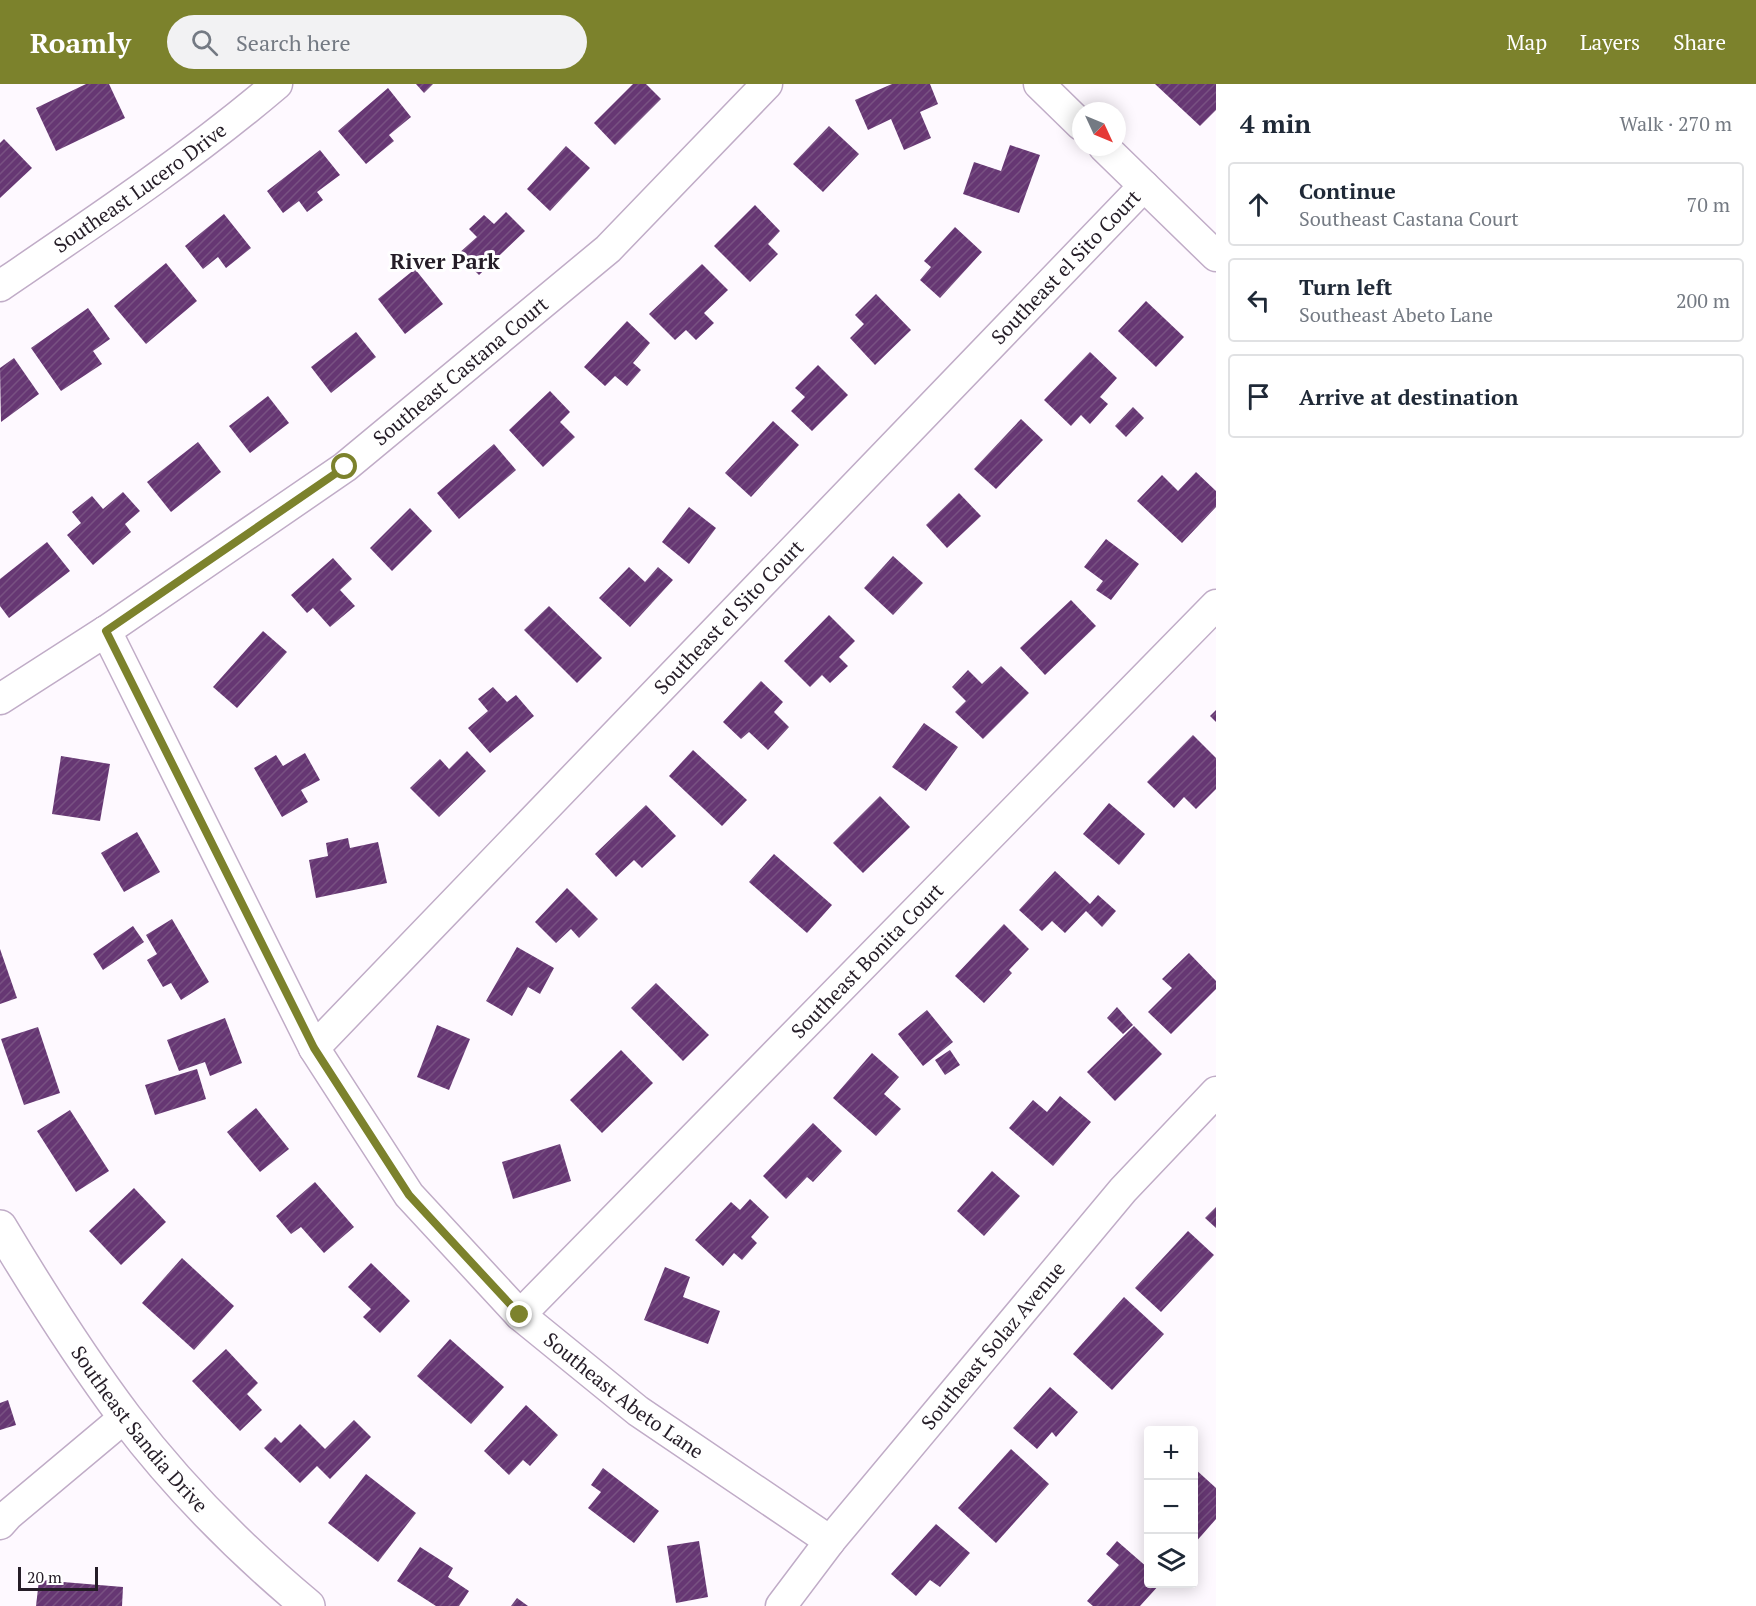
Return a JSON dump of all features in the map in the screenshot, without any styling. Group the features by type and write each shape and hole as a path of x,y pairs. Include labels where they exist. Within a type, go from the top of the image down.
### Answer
{"street":[{"name":"Southeast Lucero Drive","path":"0,286 103,216 233,122 277,84"},
{"name":"Southeast Castana Court","path":"0,699 106,631 345,467 608,249 767,84"},
{"path":"1039,84 1072,116"},
{"path":"1113,156 1216,256"},
{"name":"Southeast el Sito Court","path":"314,1048 1144,186"},
{"name":"Southeast Bonita Court","path":"520,1315 1216,605"},
{"name":"Southeast Abeto Lane","path":"106,631 314,1048 409,1195 520,1315 638,1412 830,1540"},
{"name":"Southeast Solaz Avenue","path":"781,1606 830,1540 1123,1190 1216,1092"},
{"name":"Southeast Sandia Drive","path":"0,1227 53,1316 125,1417 176,1478 261,1567 308,1606"},
{"path":"0,1524 125,1417"}],"building":[{"path":"86,84 109,84 125,118 56,151 36,108"},
{"path":"416,84 433,84 424,93"},
{"path":"633,84 646,84 661,99 615,145 594,123"},
{"path":"892,84 930,84 938,104 920,112 931,138 904,150 891,119 868,130 855,100"},
{"path":"1155,84 1216,84 1216,110 1200,126"},
{"path":"388,88 411,117 389,135 394,141 366,164 338,131"},
{"path":"829,126 859,154 823,192 793,164"},
{"path":"4,139 32,168 0,198 0,143"},
{"path":"1010,145 1040,155 1019,213 963,194 974,162 1001,171"},
{"path":"566,146 590,168 550,211 527,189"},
{"path":"320,150 340,175 317,192 323,200 307,212 299,201 283,213 267,191"},
{"path":"755,205 780,231 768,244 778,254 750,282 714,246"},
{"path":"506,212 525,231 479,275 458,254 477,237 469,229 484,215 494,224"},
{"path":"224,214 251,248 226,268 218,257 203,269 185,246"},
{"path":"955,227 982,252 940,298 920,280 931,267 924,261"},
{"path":"166,263 197,301 146,344 114,306"},
{"path":"702,264 728,290 704,313 714,323 696,340 686,330 675,340 649,314"},
{"path":"415,269 443,304 405,334 378,299"},
{"path":"876,294 911,330 875,365 850,338 864,324 855,315"},
{"path":"1146,301 1184,337 1156,367 1118,331"},
{"path":"88,308 110,339 93,351 102,364 61,391 31,348"},
{"path":"627,321 650,343 633,363 641,370 627,386 615,376 605,386 584,367"},
{"path":"356,332 376,357 331,393 311,367"},
{"path":"1090,352 1117,378 1100,397 1108,404 1090,424 1081,415 1071,426 1044,400"},
{"path":"14,358 39,394 1,422 0,368"},
{"path":"818,365 848,395 812,431 791,411 805,397 795,388"},
{"path":"550,391 570,412 560,422 575,437 543,467 509,430"},
{"path":"268,396 289,423 250,453 229,426"},
{"path":"1133,407 1144,418 1126,437 1115,426"},
{"path":"1021,419 1043,440 996,489 974,469"},
{"path":"773,421 799,445 751,497 725,473"},
{"path":"198,442 221,472 171,512 147,482"},
{"path":"494,444 516,470 459,519 437,493"},
{"path":"1196,472 1216,491 1216,507 1182,543 1137,501 1162,475 1178,491"},
{"path":"123,492 140,511 125,524 131,532 93,565 67,535 81,523 72,512 92,496 103,509"},
{"path":"959,493 981,516 947,548 926,525"},
{"path":"689,507 716,528 689,564 662,542"},
{"path":"410,508 432,531 392,571 370,548"},
{"path":"1106,539 1139,564 1111,600 1096,590 1103,581 1084,567"},
{"path":"47,542 70,571 9,618 0,606 0,579"},
{"path":"893,556 923,583 893,615 864,588"},
{"path":"333,558 352,579 340,590 355,606 330,627 313,608 307,613 291,595"},
{"path":"629,567 645,582 658,567 673,580 630,627 599,598"},
{"path":"1071,600 1096,626 1045,675 1020,648"},
{"path":"549,606 602,658 577,683 524,630"},
{"path":"829,615 855,641 839,657 848,666 830,683 822,675 810,687 784,661"},
{"path":"263,631 287,652 237,708 213,687"},
{"path":"1001,666 1029,693 983,739 955,712 966,701 952,687 968,670 982,684"},
{"path":"761,681 783,702 774,712 789,727 768,750 749,732 741,739 723,722"},
{"path":"493,687 507,702 516,695 534,716 490,753 468,728 488,711 478,699"},
{"path":"1216,710 1216,722 1210,716"},
{"path":"924,723 958,747 926,791 892,767"},
{"path":"1193,735 1216,758 1216,789 1196,809 1184,797 1174,808 1147,782"},
{"path":"693,750 747,800 722,826 669,776"},
{"path":"467,751 486,771 439,817 410,788 440,759 449,769"},
{"path":"305,753 320,780 301,790 308,802 282,817 254,768 276,755 283,766"},
{"path":"61,756 110,764 100,821 52,814"},
{"path":"880,796 910,827 863,873 833,843"},
{"path":"1109,803 1145,834 1119,865 1083,834"},
{"path":"646,805 676,836 642,868 634,860 616,877 595,854"},
{"path":"137,832 160,872 124,892 101,853"},
{"path":"348,838 350,848 378,842 387,883 316,898 309,860 328,856 326,843"},
{"path":"774,854 832,905 807,933 749,882"},
{"path":"1055,871 1090,904 1098,895 1116,911 1102,927 1086,911 1065,933 1052,921 1042,931 1019,910"},
{"path":"567,888 598,919 579,938 571,929 556,943 535,922"},
{"path":"172,919 209,982 181,1000 171,983 163,987 147,960 157,954 146,935"},
{"path":"1004,924 1029,949 1009,970 1012,973 984,1003 955,976"},
{"path":"133,926 144,942 103,970 93,954"},
{"path":"517,947 554,968 540,994 528,987 512,1016 486,1001"},
{"path":"0,949 17,998 0,1004"},
{"path":"1189,953 1216,981 1216,989 1171,1034 1148,1012 1172,988 1162,979"},
{"path":"656,983 709,1035 683,1061 631,1008"},
{"path":"1117,1007 1133,1025 1123,1034 1107,1018"},
{"path":"927,1010 953,1042 923,1066 898,1034"},
{"path":"225,1018 242,1063 210,1076 205,1062 179,1071 167,1040"},
{"path":"437,1025 470,1039 449,1090 417,1077"},
{"path":"1134,1026 1162,1054 1115,1101 1087,1072"},
{"path":"38,1027 60,1093 24,1105 1,1039"},
{"path":"621,1050 653,1083 602,1133 570,1100"},
{"path":"950,1050 960,1065 945,1075 935,1060"},
{"path":"872,1053 899,1077 884,1094 901,1109 876,1136 833,1098"},
{"path":"197,1069 206,1099 155,1115 145,1085"},
{"path":"1060,1096 1091,1122 1053,1166 1009,1128 1033,1100 1047,1112"},
{"path":"256,1108 289,1149 260,1172 227,1132"},
{"path":"70,1110 109,1171 76,1192 37,1131"},
{"path":"813,1123 842,1151 813,1182 807,1177 786,1199 763,1176"},
{"path":"560,1144 571,1181 513,1199 502,1162"},
{"path":"992,1171 1020,1196 984,1236 957,1211"},
{"path":"315,1182 354,1227 324,1253 301,1227 291,1234 276,1216"},
{"path":"134,1188 166,1222 121,1265 89,1231"},
{"path":"750,1199 769,1217 751,1237 757,1243 742,1260 734,1253 723,1266 695,1240 731,1202 740,1210"},
{"path":"1216,1207 1216,1228 1205,1218"},
{"path":"1188,1231 1214,1255 1161,1312 1135,1288"},
{"path":"182,1258 234,1306 194,1350 142,1303"},
{"path":"371,1263 410,1301 380,1333 363,1317 371,1309 348,1287"},
{"path":"665,1267 690,1277 683,1297 720,1311 708,1344 644,1320"},
{"path":"1124,1297 1164,1334 1112,1390 1073,1354"},
{"path":"450,1339 504,1387 471,1424 417,1376"},
{"path":"226,1349 258,1383 247,1394 262,1410 240,1431 192,1381"},
{"path":"1050,1387 1078,1412 1056,1437 1052,1432 1037,1449 1013,1428"},
{"path":"8,1400 16,1425 0,1430 0,1403"},
{"path":"526,1405 558,1435 530,1466 523,1460 509,1475 484,1451"},
{"path":"354,1420 371,1437 330,1479 317,1466 300,1483 264,1448 275,1437 281,1443 300,1424 325,1449"},
{"path":"1011,1449 1049,1484 996,1543 958,1508"},
{"path":"603,1468 659,1511 634,1543 588,1508 601,1492 591,1485"},
{"path":"1198,1472 1216,1488 1216,1519 1198,1539"},
{"path":"366,1474 416,1513 378,1562 328,1523"},
{"path":"936,1524 970,1553 940,1587 930,1580 916,1596 891,1574"},
{"path":"699,1541 708,1597 676,1603 667,1546"},
{"path":"1117,1541 1144,1565 1144,1588 1156,1588 1140,1606 1093,1606 1087,1601 1119,1565 1106,1554"},
{"path":"420,1547 453,1568 448,1577 469,1591 459,1606 436,1606 397,1581"},
{"path":"39,1580 123,1587 122,1606 36,1606"},
{"path":"517,1598 528,1606 511,1606"}],"district":[{"name":"River Park","path":"445,261"}],"route":[{"path":"345,467 106,631 314,1048 409,1195 520,1315"}]}
